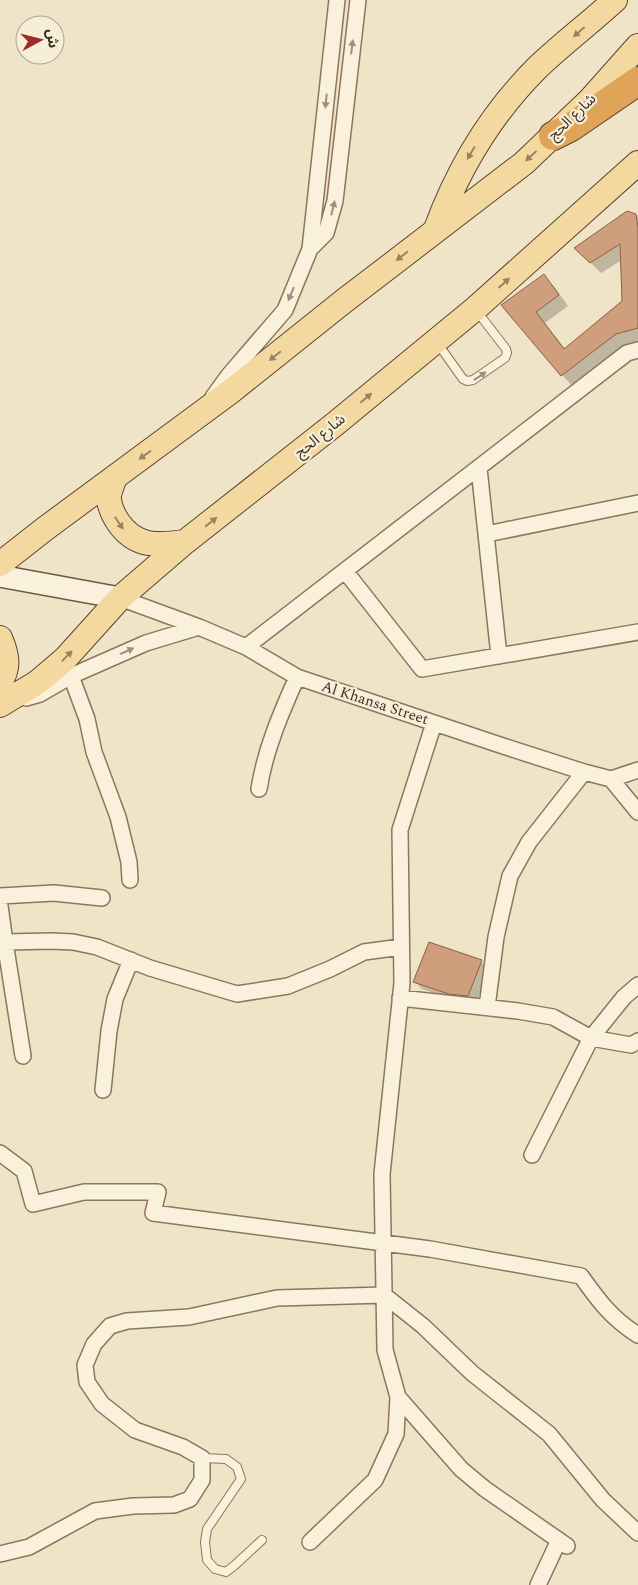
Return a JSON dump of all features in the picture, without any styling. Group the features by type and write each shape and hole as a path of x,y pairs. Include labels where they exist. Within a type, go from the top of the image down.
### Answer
{"highway":[{"path":"553,136 571,127 638,81"}],"main road":[{"path":"436,230 449,195 462,168 503,106 537,68 615,0"},
{"name":"شارع الحج","path":"0,564 201,413 524,162 596,94 638,46"},
{"name":"شارع الحج","path":"1,697 38,682 65,659 120,598 185,542 335,424 476,308 638,162"},
{"path":"115,477 108,499 114,516 124,531 135,539 147,543 162,545 185,542"},
{"path":"0,638 6,652 7,663 1,697"}],"street":[{"path":"201,413 229,375 285,310 310,249 337,0"},
{"path":"310,249 326,233 334,201 358,0"},
{"path":"246,647 627,353 638,350"},
{"path":"479,468 499,656"},
{"path":"486,534 638,502"},
{"path":"345,571 422,669 638,632"},
{"path":"0,576 120,598"},
{"name":"Al Khansa Street","path":"120,598 199,627 246,647 297,677 584,772 611,779"},
{"path":"1,697 40,694 71,676 146,643 199,627"},
{"path":"71,676 87,719 94,752 118,817 129,862 130,880"},
{"path":"259,789 262,767 281,712 297,677"},
{"path":"310,1542 374,1480 396,1434 398,1397 385,1350 382,1174 400,998 402,947 400,830 434,723"},
{"path":"638,770 611,779 638,812"},
{"path":"487,1007 496,937 510,876 530,842 584,772"},
{"path":"0,896 54,893 102,898"},
{"path":"0,906 23,1056"},
{"path":"5,942 73,942 97,947 150,968 236,994 288,986 330,969 364,952 402,947"},
{"path":"103,1090 109,1031 115,999 131,960"},
{"path":"532,1155 591,1038 624,996 638,985"},
{"path":"400,998 487,1007 553,1017 591,1038 631,1045 638,1042"},
{"path":"0,1152 24,1171 32,1204 84,1192 158,1192 153,1213 430,1249 581,1276 600,1303 627,1329 638,1335"},
{"path":"0,1554 29,1547 95,1511 133,1506 174,1505 190,1500 202,1480 202,1458 183,1447 135,1430 102,1404 87,1382 85,1365 94,1344 110,1326 128,1321 190,1317 277,1298 384,1295 423,1326 472,1373 549,1434 603,1500 638,1533"},
{"path":"398,1397 461,1469 563,1543 538,1585"}],"lane":[{"path":"435,341 463,379 468,381 473,380 505,358 506,348 476,308"},
{"path":"202,1458 226,1459 237,1466 241,1479 207,1529 205,1542 207,1560 215,1569 226,1572 262,1540"}],"building":[{"path":"627,211 636,214 638,228 638,328 616,334 561,376 501,305 544,274 559,295 536,312 564,349 622,301 620,244 590,263 574,248"},
{"path":"429,942 482,960 468,996 449,994 413,982"}]}
